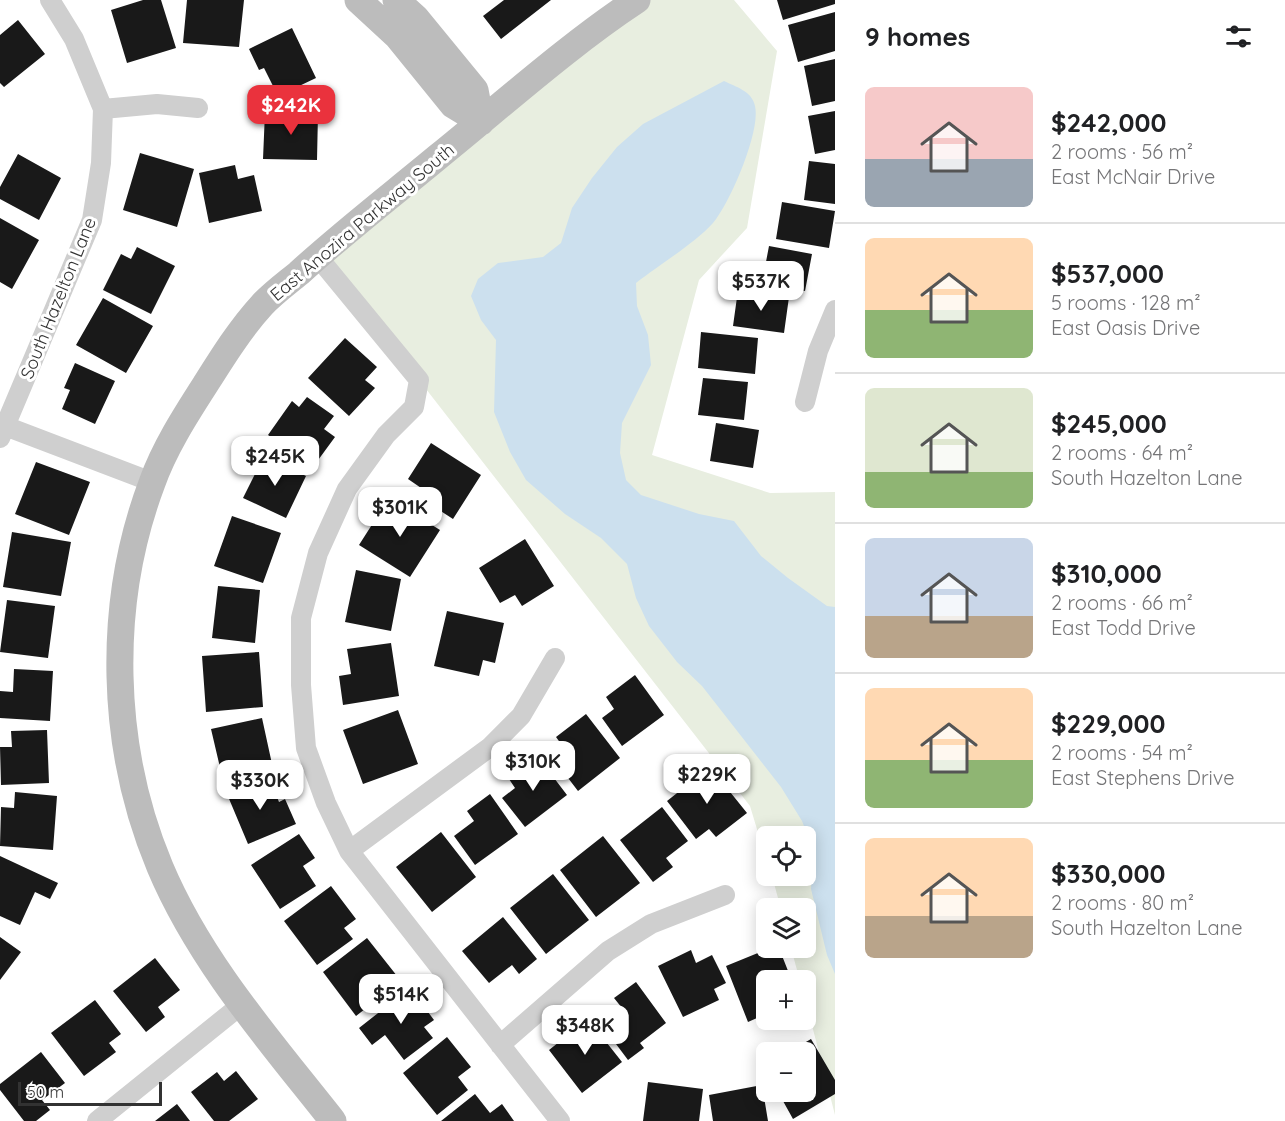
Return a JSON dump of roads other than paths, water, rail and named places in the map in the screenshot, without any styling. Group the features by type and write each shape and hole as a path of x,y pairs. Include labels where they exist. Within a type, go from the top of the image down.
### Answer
{"street":[{"name":"South Hazelton Lane","path":"1,429 92,219 101,163 103,110 74,39 50,0"},
{"path":"358,0 397,36 453,105 481,122"},
{"path":"396,0 416,18 475,90 481,122"},
{"name":"East Anozira Parkway South","path":"333,1121 241,1005 200,945 160,868 135,794 121,717 121,627 131,553 152,482 183,419 220,361 262,305 317,256 481,122 620,4"},
{"path":"103,110 157,104 198,108"},
{"path":"317,256 419,380 414,407 386,435 347,489 318,553 301,618 301,685 306,748 326,803 349,851 560,1121"},
{"path":"805,402 818,351 835,310"},
{"path":"1,429 152,482"},
{"path":"349,851 490,747 521,717 555,658"},
{"path":"500,1045 608,951 651,924 725,895"},
{"path":"97,1121 241,1005"}],"water":[{"path":"724,81 743,90 751,97 755,106 756,117 749,149 728,200 720,213 705,231 687,246 636,283 637,306 648,335 651,365 622,423 620,453 626,480 641,495 699,514 734,521 761,556 827,606 835,607 835,974 827,955 816,910 816,898 813,898 811,889 811,886 816,886 816,826 804,826 781,787 702,686 677,662 649,626 636,598 627,564 601,538 565,514 526,480 510,452 494,412 496,340 481,320 471,296 478,279 498,263 543,257 561,243 572,208 592,178 617,147 643,124"}]}
